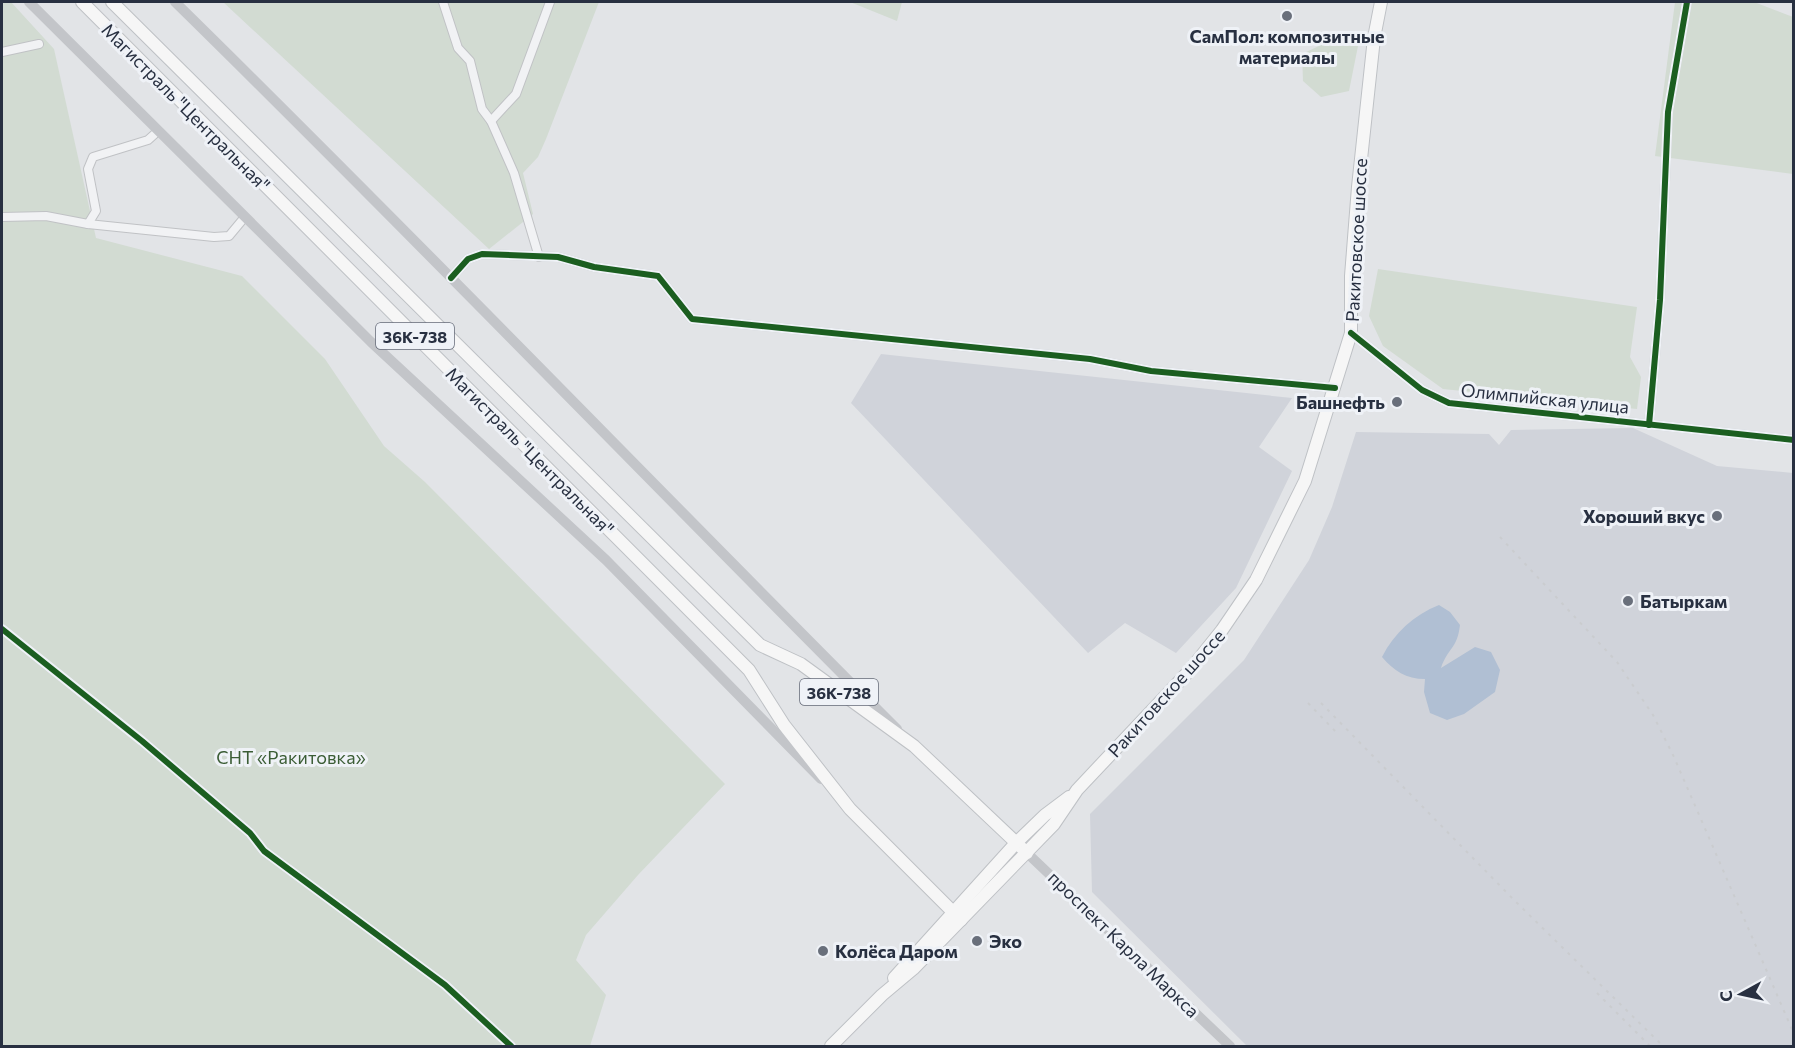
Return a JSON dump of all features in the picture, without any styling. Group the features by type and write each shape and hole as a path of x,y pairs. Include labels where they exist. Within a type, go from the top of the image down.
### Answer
{"main road":[{"path":"29,2 371,342 606,560 850,808"},
{"name":"Магистраль \"Центральная\"","path":"82,2 749,670 784,725 850,808"},
{"name":"Магистраль \"Центральная\"","path":"112,2 760,645 801,664 914,746"},
{"path":"175,2 914,746"},
{"name":"Ракитовское шоссе","path":"957,915 1016,843 1045,815 1077,790 1190,670 1222,630 1256,580 1305,481 1351,333 1351,276 1360,164 1374,38 1381,2"},
{"name":"Олимпийская улица","path":"1351,333 1422,390 1449,403 1794,440"},
{"name":"36К-738","path":"914,746 1016,843"},
{"name":"Ракитовское шоссе","path":"831,1047 882,995 903,966 1027,853 1054,824 1077,790"},
{"name":"36К-738","path":"850,808 957,915"},
{"name":"проспект Карла Маркса","path":"1016,843 1230,1047"}],"street":[{"path":"443,2 458,48 470,61 482,109 491,121 514,173 539,256"},
{"path":"491,121 516,94 550,2"},
{"path":"1649,425 1660,300 1668,112 1687,2"},
{"path":"2,52 39,44"},
{"path":"88,224 96,211 88,169 93,157 148,140 158,131"},
{"path":"2,217 46,216 88,224 214,237 229,236 244,218"},
{"path":"451,278 468,259 482,254 558,257 594,267 658,276 692,319 1090,360 1151,371 1335,388"},
{"path":"2,629 142,741 250,833 264,851 445,985 511,1047"}],"shaded area":[{"path":"881,354 1292,398 1259,447 1292,471 1236,588 1176,653 1125,623 1088,653 851,403"},
{"path":"1633,428 1717,466 1793,473 1793,1046 1247,1046 1092,892 1090,814 1244,660 1309,560 1332,507 1356,432 1489,434 1499,445 1511,430"}],"green space":[{"name":"СНТ «Ракитовка»","path":"2,2 11,2 54,49 96,238 242,276 325,359 384,446 425,482 725,784 638,875 586,935 576,960 606,995 590,1046 2,1046"},
{"path":"223,2 599,2 538,157 523,173 533,214 489,249"},
{"path":"850,2 902,2 897,21"},
{"path":"1675,2 1754,2 1793,17 1793,174 1655,156"},
{"path":"1321,45 1358,46 1349,91 1321,97 1303,81 1302,54"},
{"path":"1378,269 1637,307 1630,357 1641,377 1637,409 1443,389 1383,346 1369,316"}],"water":[{"path":"1439,605 1450,612 1460,625 1455,644 1441,668 1475,647 1491,652 1500,670 1495,692 1464,714 1447,720 1430,713 1424,692 1425,679 1412,678 1401,673 1382,657 1392,640 1406,626 1421,614"}],"railway":[{"path":"1500,537 1617,662 1653,715 1674,757 1794,1034"},
{"path":"1308,703 1336,732"},
{"path":"1321,703 1515,901 1663,1046"},
{"path":"1597,993 1650,1046"}],"cycle path":[{"path":"1649,425 1660,300 1668,112 1687,2"},
{"path":"451,278 468,259 482,254 558,257 594,267 658,276 692,319 1090,359 1151,371 1335,388"},
{"path":"1351,333 1422,390 1449,403 1794,440"},
{"path":"2,629 142,741 250,833 264,851 445,985 511,1046"}],"place":[{"name":"СамПол: композитные материалы","path":"1287,16"},
{"name":"Башнефть","path":"1397,402"},
{"name":"Хороший вкус","path":"1717,516"},
{"name":"Батыркам","path":"1628,601"},
{"name":"Эко","path":"977,941"},
{"name":"Колёса Даром","path":"823,951"}]}
